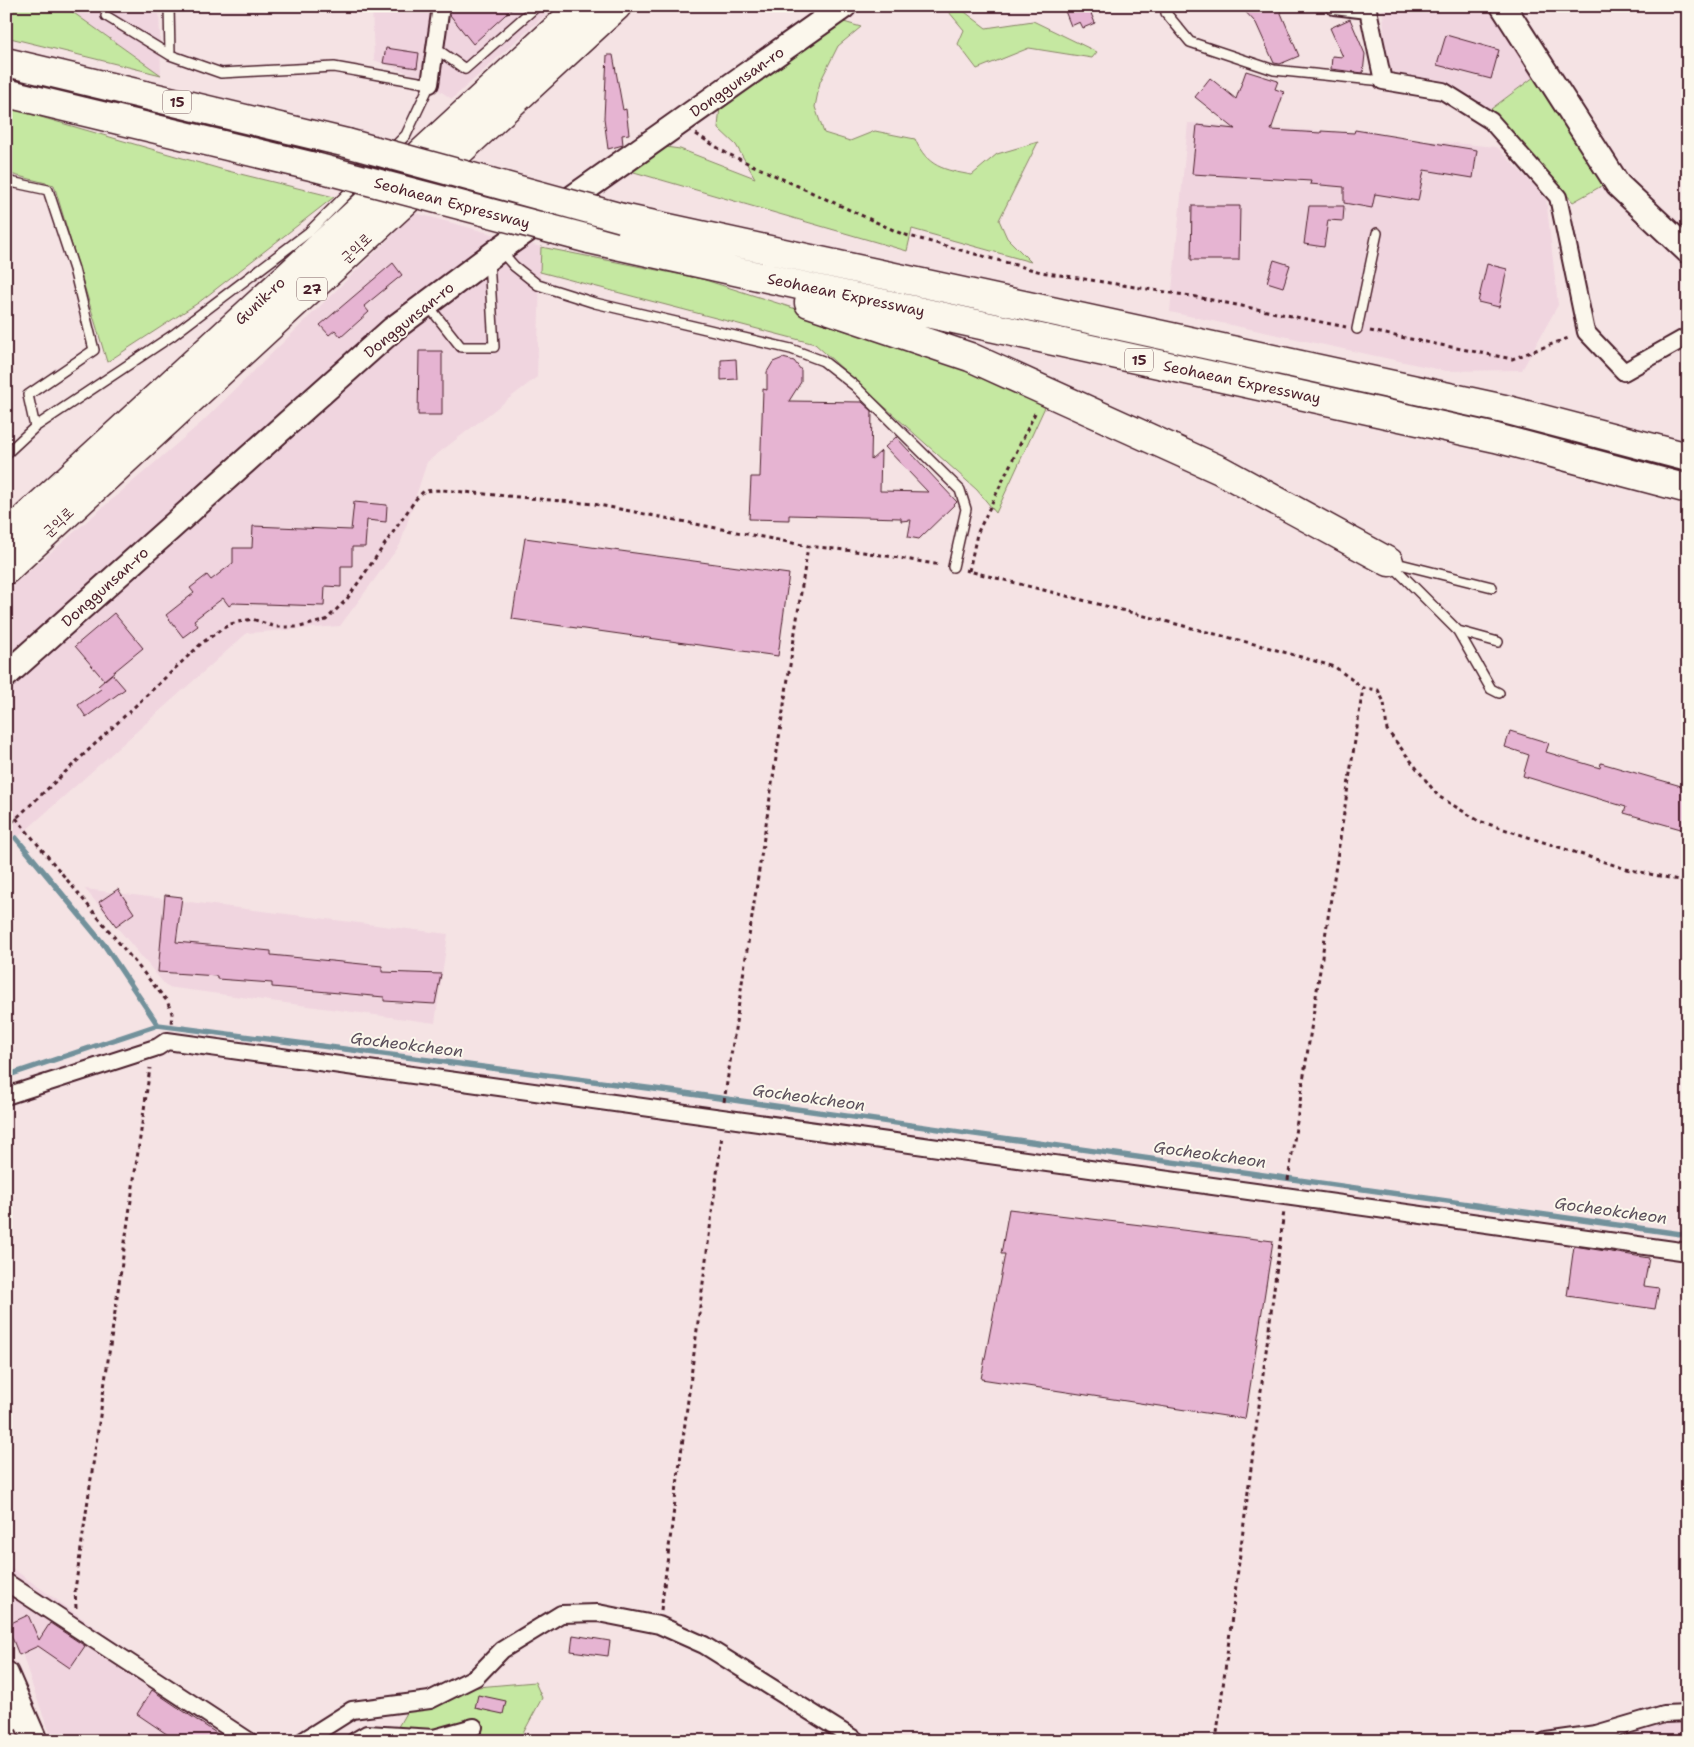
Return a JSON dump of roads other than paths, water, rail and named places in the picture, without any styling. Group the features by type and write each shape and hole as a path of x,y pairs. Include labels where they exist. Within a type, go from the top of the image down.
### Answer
{"highway":[{"name":"Gunik-ro","path":"6,536 582,6"},
{"name":"군익로","path":"6,570 617,6"},
{"name":"Seohaean Expressway","path":"6,62 347,143 622,218 1504,409 1688,457"},
{"name":"Seohaean Expressway","path":"6,93 315,168 589,238 1496,438 1688,489"},
{"path":"672,257 970,357 1220,470 1389,562"}],"street":[{"path":"430,84 442,6"},
{"name":"Donggunsan-ro","path":"6,675 393,329 494,253 844,6"},
{"path":"1334,6 1368,10 1383,81 1443,92 1491,121 1558,198 1586,332 1624,372 1688,336"},
{"path":"1503,6 1618,185 1688,251"},
{"path":"6,1096 158,1047 167,1041 724,1114 1688,1252"},
{"path":"6,1582 249,1741"},
{"path":"303,1741 352,1710 430,1700 476,1676 502,1650 561,1614 598,1613 658,1625 704,1645 858,1741"},
{"path":"6,1674 23,1730"},
{"path":"352,1710 361,1737 434,1738 474,1727"},
{"path":"1546,1741 1596,1734 1664,1714 1688,1713"}],"lane":[{"path":"169,6 170,55"},
{"path":"435,48 465,69 536,6"},
{"path":"1165,6 1166,13 1190,42 1274,70 1383,81"},
{"path":"6,454 35,427 173,335 309,232 406,135 430,84 334,67 221,73 170,55 106,16"},
{"path":"6,181 48,190 74,269 94,350 28,395 35,427"},
{"path":"1357,329 1377,233"},
{"path":"427,304 461,347 494,347 494,253"},
{"path":"494,253 538,284 595,303 791,349 823,361 855,386 960,490 966,509 954,567"},
{"path":"1389,562 1492,587"},
{"path":"1389,562 1458,631 1491,689 1499,692"},
{"path":"1458,631 1498,642"}],"waterway":[{"name":"Gocheokcheon","path":"16,838 105,946 158,1025 670,1091 1688,1235"},
{"path":"6,1076 158,1025"}]}
